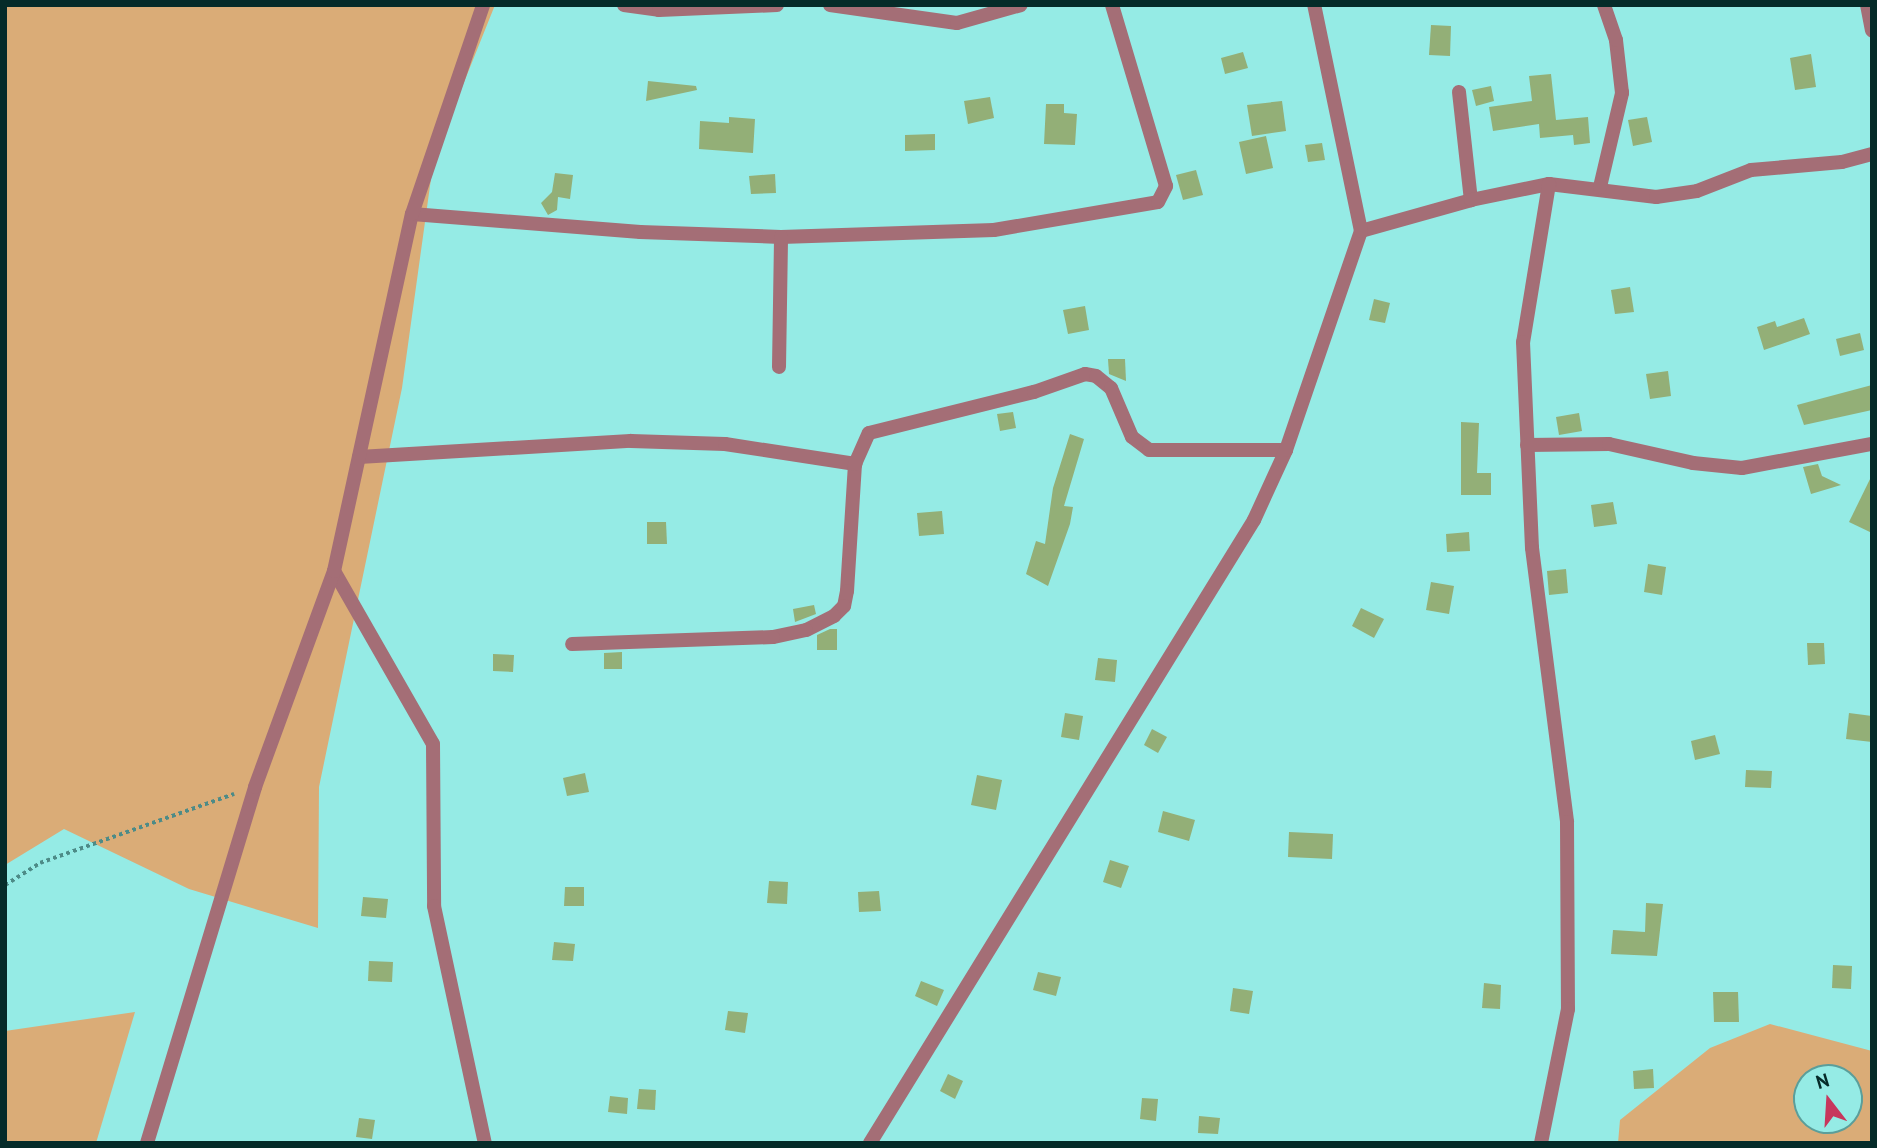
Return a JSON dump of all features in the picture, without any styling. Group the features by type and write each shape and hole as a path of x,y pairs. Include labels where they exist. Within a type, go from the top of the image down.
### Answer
{"street":[{"path":"147,1143 255,787 334,571 412,214 484,5"},
{"path":"624,5 659,10 777,5"},
{"path":"830,5 957,23 1021,5"},
{"path":"412,214 640,232 781,237 994,230 1158,202 1166,186 1112,5"},
{"path":"870,1143 1254,520 1286,450 1361,231 1314,5"},
{"path":"1600,187 1622,93 1616,40 1604,5"},
{"path":"1867,5 1872,31"},
{"path":"1459,93 1471,200"},
{"path":"1361,231 1471,200 1549,184 1600,187 1656,197 1697,191 1751,170 1842,162 1872,154"},
{"path":"1541,1143 1568,1009 1567,822 1532,548 1522,342 1549,184"},
{"path":"779,367 781,237"},
{"path":"572,644 773,637 806,630 834,616 844,606 855,464 869,433 1034,392 1085,374 1096,376 1111,388 1132,437 1149,450 1286,450"},
{"path":"359,457 631,441 725,444 855,464"},
{"path":"1527,445 1609,444 1693,463 1742,468 1872,444"},
{"path":"334,571 433,744 434,906 485,1143"}],"path":[{"path":"5,885 40,863 255,787"}],"shaded area":[{"path":"5,5 495,5 434,157 402,388 319,787 318,928 189,889 64,829 5,865"},
{"path":"135,1012 96,1143 5,1143 5,1031"},
{"path":"1770,1024 1872,1051 1872,1143 1618,1143 1620,1120 1710,1048"}],"building":[{"path":"1431,25 1451,26 1450,56 1429,55"},
{"path":"1243,52 1248,68 1225,74 1221,58"},
{"path":"1811,54 1816,87 1795,90 1790,58"},
{"path":"1551,74 1556,120 1588,117 1590,143 1574,145 1573,135 1540,138 1539,124 1493,131 1489,107 1532,101 1529,76"},
{"path":"648,81 696,86 697,90 646,101"},
{"path":"1491,86 1494,101 1476,106 1472,90"},
{"path":"990,97 994,118 968,124 964,101"},
{"path":"1282,101 1286,131 1252,136 1247,105"},
{"path":"1046,104 1064,104 1064,113 1077,114 1075,145 1044,144"},
{"path":"729,117 755,119 753,153 699,149 700,121 729,123"},
{"path":"1647,117 1652,142 1633,146 1628,120"},
{"path":"935,134 935,150 905,151 905,135"},
{"path":"1266,136 1273,168 1246,174 1239,142"},
{"path":"1322,143 1325,160 1308,162 1305,145"},
{"path":"1196,170 1203,195 1183,200 1176,175"},
{"path":"555,173 573,175 570,199 558,197 557,210 548,215 541,203 552,192"},
{"path":"775,174 776,193 751,194 749,176"},
{"path":"1630,287 1634,312 1615,314 1611,290"},
{"path":"1374,299 1390,303 1385,323 1369,320"},
{"path":"1085,306 1089,330 1068,334 1063,310"},
{"path":"1804,318 1810,334 1764,350 1757,327 1775,321 1777,327"},
{"path":"1860,333 1864,350 1840,356 1836,339"},
{"path":"1108,359 1125,359 1126,381 1109,374"},
{"path":"1668,371 1671,396 1650,399 1646,374"},
{"path":"1872,385 1872,410 1804,425 1797,405"},
{"path":"1013,412 1016,428 1000,431 997,414"},
{"path":"1579,413 1582,431 1559,435 1556,417"},
{"path":"1461,422 1479,423 1477,473 1491,473 1491,495 1461,495"},
{"path":"1070,434 1084,439 1064,506 1073,507 1070,524 1048,586 1026,574 1036,541 1045,544 1053,488"},
{"path":"1818,464 1822,476 1841,485 1811,494 1803,467"},
{"path":"1872,475 1872,533 1849,522"},
{"path":"1613,502 1617,524 1594,527 1591,505"},
{"path":"942,511 944,534 919,536 917,513"},
{"path":"647,522 666,522 667,544 647,544"},
{"path":"1469,532 1470,551 1447,552 1446,534"},
{"path":"1648,564 1666,567 1662,595 1644,592"},
{"path":"1566,569 1568,593 1549,595 1547,571"},
{"path":"1431,582 1454,586 1449,614 1426,610"},
{"path":"814,605 816,614 795,622 793,609"},
{"path":"1361,608 1384,619 1374,638 1352,626"},
{"path":"837,629 837,650 817,650 817,635"},
{"path":"1807,643 1824,643 1825,664 1808,665"},
{"path":"622,652 622,669 604,669 604,653"},
{"path":"493,654 514,655 513,672 493,671"},
{"path":"1098,658 1117,660 1115,682 1095,680"},
{"path":"1065,713 1083,716 1079,740 1061,737"},
{"path":"1849,713 1872,716 1872,742 1846,739"},
{"path":"1152,729 1167,737 1158,753 1144,745"},
{"path":"1715,735 1720,754 1695,760 1691,741"},
{"path":"1746,770 1772,771 1771,788 1745,787"},
{"path":"585,773 589,792 567,796 563,778"},
{"path":"977,775 1002,780 996,810 971,805"},
{"path":"1163,811 1195,820 1189,841 1158,832"},
{"path":"1289,832 1333,834 1332,859 1288,857"},
{"path":"1110,860 1129,866 1121,888 1103,882"},
{"path":"769,881 788,882 787,904 767,903"},
{"path":"565,887 584,887 584,906 564,906"},
{"path":"879,891 881,911 859,912 858,892"},
{"path":"363,897 388,899 386,918 361,916"},
{"path":"1646,903 1663,904 1657,956 1611,954 1613,930 1645,932"},
{"path":"554,942 575,944 573,961 552,960"},
{"path":"369,961 393,962 392,982 368,981"},
{"path":"1833,965 1852,966 1851,989 1832,988"},
{"path":"1038,972 1061,977 1056,996 1033,990"},
{"path":"921,981 944,990 937,1006 915,996"},
{"path":"1484,983 1501,985 1500,1009 1482,1008"},
{"path":"1233,988 1253,991 1249,1014 1230,1011"},
{"path":"1713,992 1738,992 1739,1022 1714,1022"},
{"path":"728,1011 748,1013 745,1033 725,1030"},
{"path":"1653,1069 1654,1088 1634,1089 1633,1071"},
{"path":"948,1074 963,1081 955,1099 940,1091"},
{"path":"639,1089 656,1090 655,1110 637,1109"},
{"path":"610,1096 628,1098 627,1114 608,1112"},
{"path":"1142,1098 1158,1099 1156,1121 1140,1119"},
{"path":"1199,1116 1220,1118 1218,1134 1198,1133"},
{"path":"359,1118 375,1120 372,1139 356,1137"}]}
